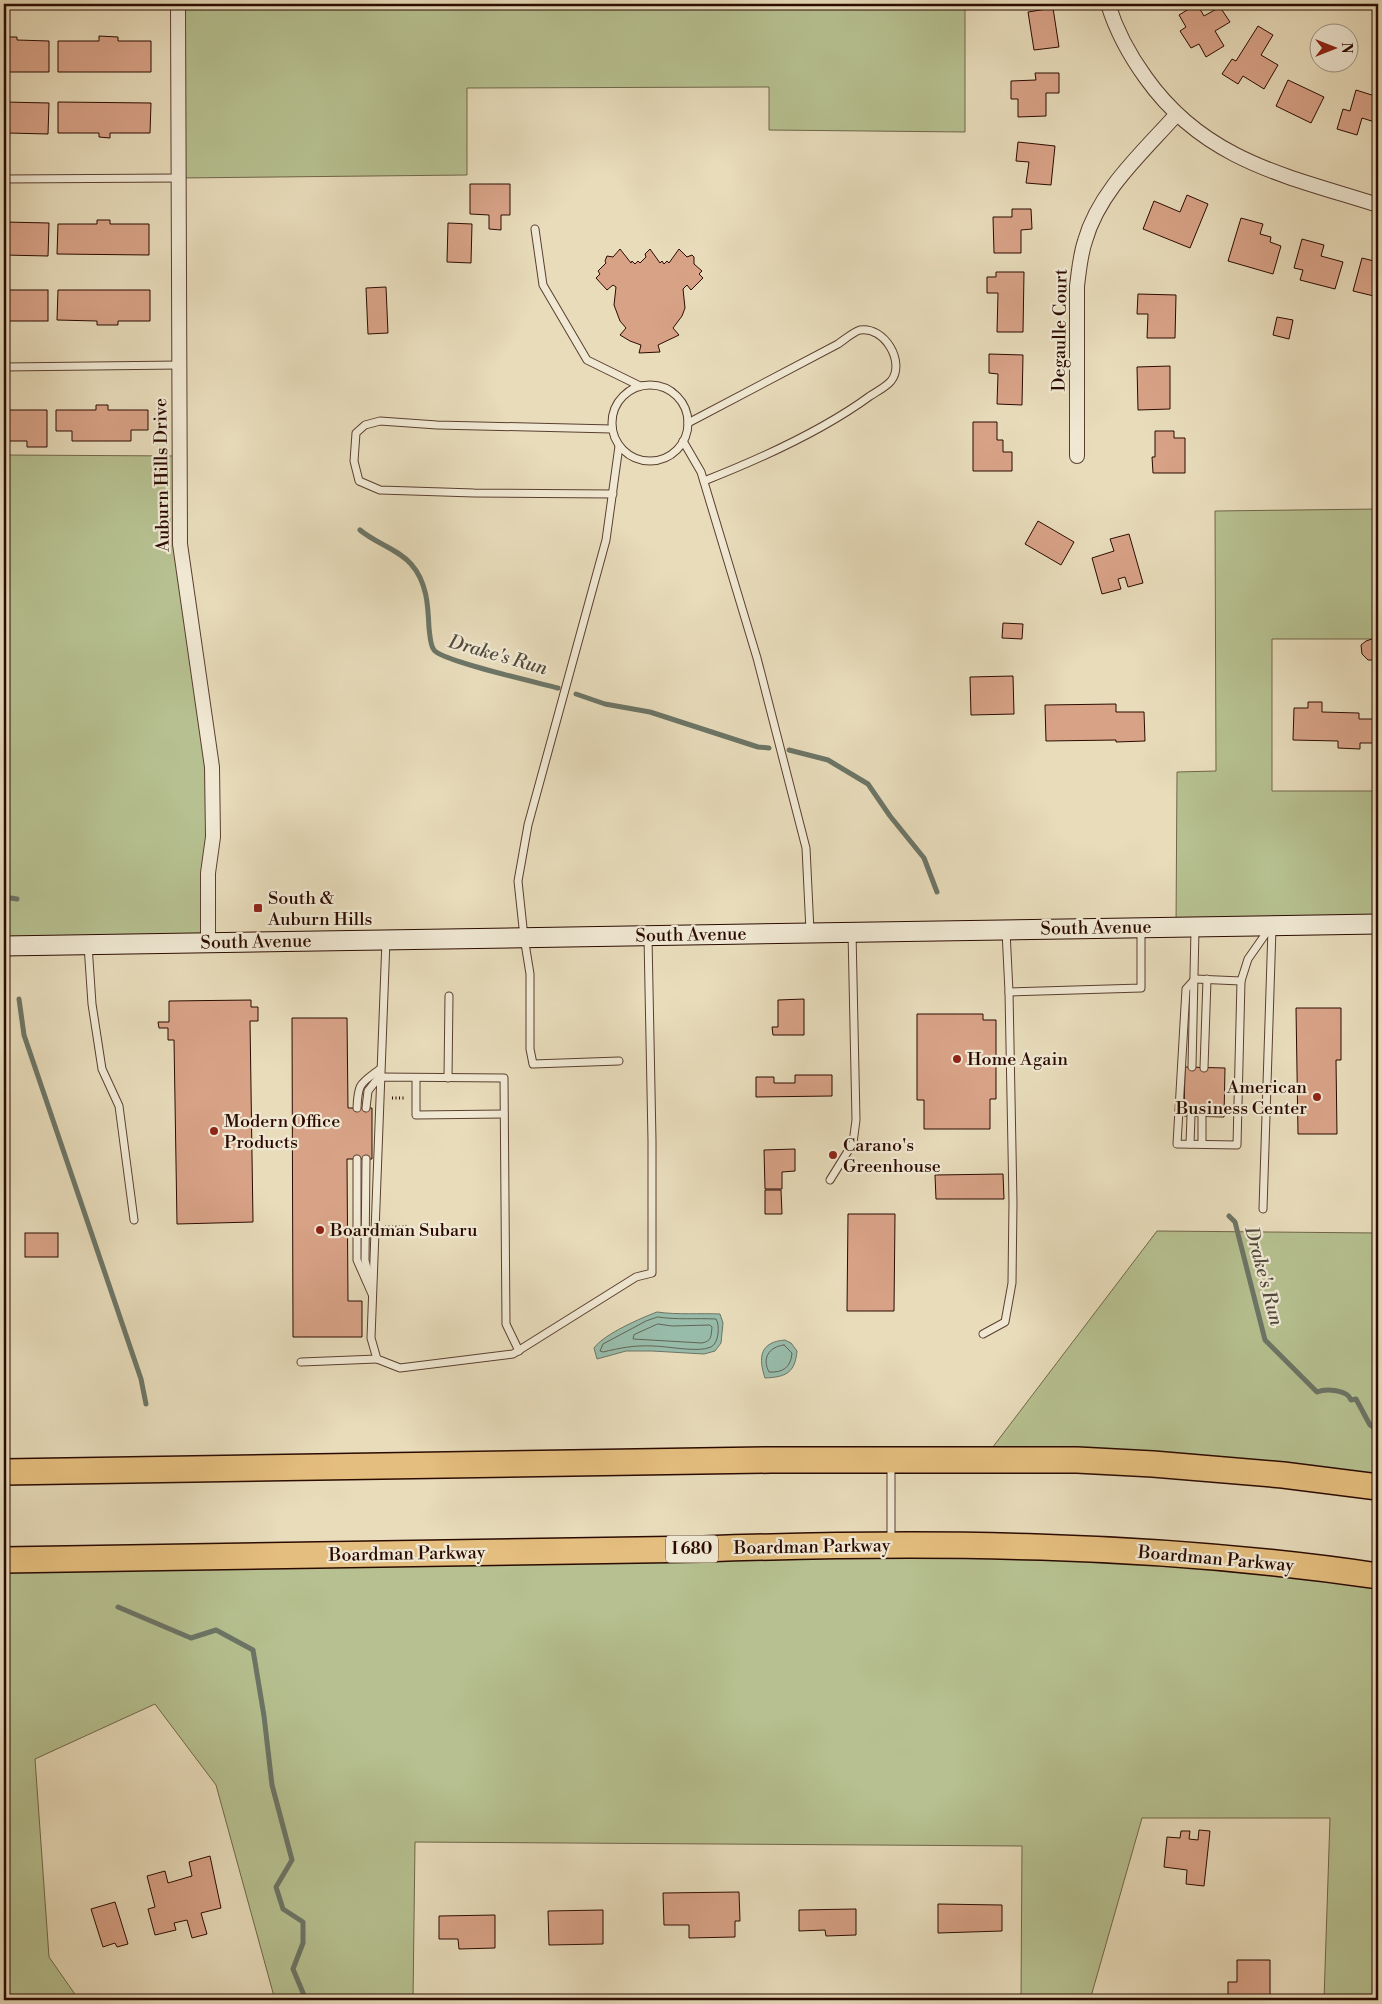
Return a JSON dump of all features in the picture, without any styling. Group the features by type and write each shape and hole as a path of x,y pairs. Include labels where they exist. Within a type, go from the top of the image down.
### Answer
{"highway":[{"path":"4,1472 723,1460 1077,1460 1153,1464 1283,1475 1378,1487"},
{"name":"Boardman Parkway","path":"4,1560 683,1549 818,1545 1060,1548 1173,1554 1241,1559 1378,1576"}],"main road":[{"name":"South Avenue","path":"4,946 1378,924"}],"street":[{"name":"Auburn Hills Drive","path":"178,4 180,544 212,767 212,837 208,873 208,943"},
{"path":"1108,4 1136,66 1176,115 1211,142 1260,167 1378,205"},
{"name":"Degaulle Court","path":"1077,456 1077,286 1085,239 1104,199 1123,173 1176,115"}],"lane":[{"path":"4,178 179,178"},
{"path":"536,228 542,285 587,360 640,386"},
{"path":"688,423 838,344 859,330 876,333 886,341 892,352 896,368 891,380 847,413 748,464 704,481"},
{"path":"4,367 180,365"},
{"path":"652,385 663,387 681,401 688,423 683,441 676,451 665,458 653,461 634,458 619,446 612,429 612,418 618,402 630,390 640,386 652,385"},
{"path":"612,429 437,425 380,421 365,425 356,433 354,461 359,482 380,490 612,494"},
{"path":"683,441 702,472 757,658 806,848 810,933"},
{"path":"619,446 606,540 528,826 518,881 530,974 530,1049 533,1064 619,1061"},
{"path":"1195,978 1186,989 1177,1144 1237,1145 1240,981 1248,959 1272,925"},
{"path":"1263,1209 1272,925"},
{"path":"1192,1068 1195,926"},
{"path":"1009,992 1141,988 1141,927"},
{"path":"983,1334 1005,1322 1012,1282 1013,1202 1006,929"},
{"path":"830,1180 853,1143 856,1120 852,932"},
{"path":"301,1362 376,1359 400,1368 513,1354 636,1277 652,1272 652,1141 648,936"},
{"path":"376,1359 371,1338 386,940"},
{"path":"88,945 92,1004 102,1069 119,1106 134,1220"},
{"path":"1195,978 1240,981"},
{"path":"1204,1068 1207,979"},
{"path":"448,996 448,1078"},
{"path":"357,1108 358,1089 365,1080 380,1073 416,1078 504,1078 506,1324 519,1351"},
{"path":"366,1108 368,1091 380,1073"},
{"path":"416,1078 416,1115 504,1114"},
{"path":"1190,1144 1191,1116"},
{"path":"1202,1116 1202,1144"},
{"path":"357,1159 357,1260 373,1296"},
{"path":"366,1159 365,1260 373,1296"},
{"path":"890,1460 891,1546"}],"path":[{"path":"379,1099 416,1098"},
{"path":"398,1227 409,1225"}],"shaded area":[{"path":"178,4 965,4 965,132 769,130 769,87 467,88 467,175 179,178"},
{"path":"4,455 180,456 180,544 212,767 208,943 4,946"},
{"path":"1378,509 1378,639 1272,639 1272,791 1378,791 1378,924 1176,927 1177,772 1216,771 1215,511"},
{"path":"1157,1231 1378,1233 1378,1487 983,1460"},
{"path":"818,1545 1378,1576 1378,2000 1324,2000 1330,1818 1142,1818 1090,2000 1021,2000 1022,1846 415,1842 413,2000 275,2000 216,1785 155,1704 35,1759 49,1957 79,2000 4,2000 4,1560"}],"water":[{"path":"657,1312 720,1314 723,1323 721,1343 715,1351 704,1354 626,1351 597,1359 594,1348 606,1337"},
{"path":"785,1340 791,1343 797,1351 792,1369 784,1375 765,1378 762,1363 763,1352 770,1344"}],"building":[{"path":"1197,4 1204,16 1220,7 1230,22 1215,31 1224,46 1206,57 1199,44 1191,48 1180,31 1186,27 1179,15"},
{"path":"1053,8 1059,47 1034,50 1028,12"},
{"path":"1258,26 1273,35 1261,55 1278,65 1264,89 1243,76 1238,84 1222,74 1232,59 1236,61"},
{"path":"99,36 118,37 118,41 151,41 151,72 58,72 58,41 99,41"},
{"path":"4,37 17,37 17,40 49,41 49,72 4,72"},
{"path":"1035,73 1059,73 1059,93 1046,93 1046,116 1018,117 1018,99 1011,99 1011,81 1036,80"},
{"path":"1288,80 1324,97 1311,123 1276,106"},
{"path":"1356,90 1378,97 1378,123 1362,118 1357,135 1337,129 1343,109 1350,111"},
{"path":"4,102 49,103 48,134 8,133 8,138 4,138"},
{"path":"58,102 151,103 150,133 110,133 110,138 99,137 99,133 58,133"},
{"path":"1018,142 1055,146 1051,185 1026,183 1029,162 1016,161"},
{"path":"470,184 510,184 510,215 501,215 501,230 489,229 489,215 470,214"},
{"path":"1187,195 1208,204 1190,248 1143,229 1154,201 1180,212"},
{"path":"1012,209 1031,209 1032,229 1021,230 1021,253 994,253 993,217 1012,217"},
{"path":"1241,218 1263,224 1260,234 1271,237 1270,242 1281,246 1273,274 1228,261"},
{"path":"97,220 110,220 110,224 149,224 149,255 57,254 58,224 97,224"},
{"path":"4,222 49,223 48,256 4,255"},
{"path":"448,223 472,224 471,263 447,262"},
{"path":"1302,239 1324,245 1321,256 1343,262 1335,289 1300,280 1303,270 1294,268"},
{"path":"620,249 631,263 632,261 635,264 638,261 640,263 650,249 660,263 662,261 664,264 667,261 669,263 679,249 687,257 692,255 694,257 694,264 702,271 699,274 703,278 691,290 687,285 683,289 685,308 682,316 673,328 679,335 658,345 660,352 639,353 641,345 620,335 626,328 620,321 614,305 616,287 613,285 607,290 596,278 600,274 598,271 606,263 607,256 613,257"},
{"path":"1362,258 1378,262 1378,297 1353,291"},
{"path":"996,272 1024,272 1023,332 997,332 998,293 987,293 987,277 996,277"},
{"path":"386,287 388,333 368,334 366,288"},
{"path":"4,290 48,290 48,321 4,321"},
{"path":"58,290 150,290 150,321 118,321 118,325 97,325 97,321 57,320"},
{"path":"1138,294 1176,295 1175,338 1147,338 1148,314 1137,314"},
{"path":"1277,317 1293,320 1289,339 1273,335"},
{"path":"989,354 1023,355 1022,405 997,404 998,374 989,373"},
{"path":"1170,366 1170,409 1138,410 1137,367"},
{"path":"96,405 108,405 108,410 148,410 148,430 131,430 131,441 72,441 72,431 56,431 56,410 96,410"},
{"path":"4,406 6,406 6,410 47,410 47,447 27,447 27,441 4,441"},
{"path":"973,422 997,422 997,440 1003,440 1003,452 1012,452 1012,471 973,471"},
{"path":"1155,431 1174,431 1174,438 1185,438 1185,473 1153,473 1152,457 1155,457"},
{"path":"1038,521 1074,542 1061,565 1025,544"},
{"path":"1129,534 1143,583 1128,587 1125,577 1118,579 1121,589 1102,594 1092,558 1114,551 1110,539"},
{"path":"1003,623 1023,624 1022,639 1002,638"},
{"path":"1372,639 1378,640 1377,660 1368,660 1362,654 1361,645"},
{"path":"1013,676 1014,714 971,715 970,677"},
{"path":"1308,702 1322,702 1322,712 1359,713 1359,719 1376,719 1375,743 1360,743 1360,749 1338,748 1338,741 1293,740 1294,708 1308,708"},
{"path":"1116,704 1116,712 1144,712 1145,741 1046,741 1045,705"},
{"path":"804,999 804,1035 773,1035 772,1027 778,1027 778,1000"},
{"name":"Modern Office Products","path":"251,1000 251,1007 258,1007 258,1021 250,1021 253,1222 177,1224 174,1040 168,1040 168,1028 159,1028 158,1022 169,1022 169,1001"},
{"name":"American Business Center","path":"1296,1008 1341,1008 1341,1060 1336,1060 1337,1134 1298,1134"},
{"name":"Home Again","path":"917,1014 983,1014 983,1020 996,1020 996,1099 990,1099 990,1129 924,1129 924,1100 917,1100"},
{"name":"Boardman Subaru","path":"292,1018 347,1018 348,1108 372,1108 372,1159 347,1159 348,1301 362,1301 362,1337 293,1337"},
{"path":"1185,1067 1225,1068 1224,1117 1184,1116"},
{"path":"795,1075 832,1075 832,1096 756,1097 756,1077 774,1077 774,1083 795,1083"},
{"path":"795,1149 795,1171 782,1172 782,1189 765,1189 764,1150"},
{"path":"1003,1174 1004,1199 936,1199 935,1175"},
{"path":"765,1190 781,1190 782,1214 765,1214"},
{"path":"848,1214 895,1214 894,1311 847,1311"},
{"path":"25,1233 58,1233 58,1257 25,1257"},
{"path":"1199,1830 1210,1831 1204,1886 1186,1884 1187,1870 1164,1867 1167,1837 1180,1838 1181,1831 1190,1831 1189,1839 1198,1840"},
{"path":"210,1856 221,1908 201,1913 207,1934 192,1938 187,1920 174,1923 176,1930 155,1935 148,1909 155,1907 147,1876 165,1871 168,1883 192,1876 189,1862"},
{"path":"739,1892 740,1921 735,1921 735,1937 689,1938 689,1925 664,1925 663,1893"},
{"path":"115,1902 128,1944 117,1947 115,1943 103,1947 91,1909"},
{"path":"938,1904 1002,1905 1002,1931 938,1933"},
{"path":"856,1909 856,1935 826,1936 825,1930 799,1931 799,1910"},
{"path":"603,1910 603,1944 549,1945 548,1911"},
{"path":"495,1915 495,1948 459,1949 458,1939 439,1939 439,1916"},
{"path":"1237,1960 1270,1960 1270,2000 1228,2000 1228,1982 1237,1982"}],"waterway":[{"name":"Drake's Run","path":"360,530 372,539 400,554 416,571 426,594 430,640 434,650 441,655 472,666 558,688"},
{"name":"Drake's Run","path":"576,694 605,704 650,712 758,747 769,748"},
{"name":"Drake's Run","path":"789,750 828,760 868,784 890,816 924,858 937,892"},
{"path":"4,897 17,899"},
{"path":"19,999 24,1035 141,1379 146,1404"},
{"name":"Drake's Run","path":"1229,1216 1235,1222 1265,1340 1317,1392 1326,1390 1336,1391 1346,1394 1351,1400 1356,1399 1370,1425 1373,1427 1378,1425"},
{"path":"118,1607 191,1638 216,1630 253,1650 264,1716 272,1785 292,1860 276,1887 283,1909 303,1922 303,1943 293,1969 306,2000"}],"place":[{"name":"South & Auburn Hills","path":"258,908"},
{"name":"Home Again","path":"957,1059"},
{"name":"American Business Center","path":"1317,1097"},
{"name":"Modern Office Products","path":"214,1131"},
{"name":"Carano's Greenhouse","path":"833,1155"},
{"name":"Boardman Subaru","path":"320,1230"}]}
